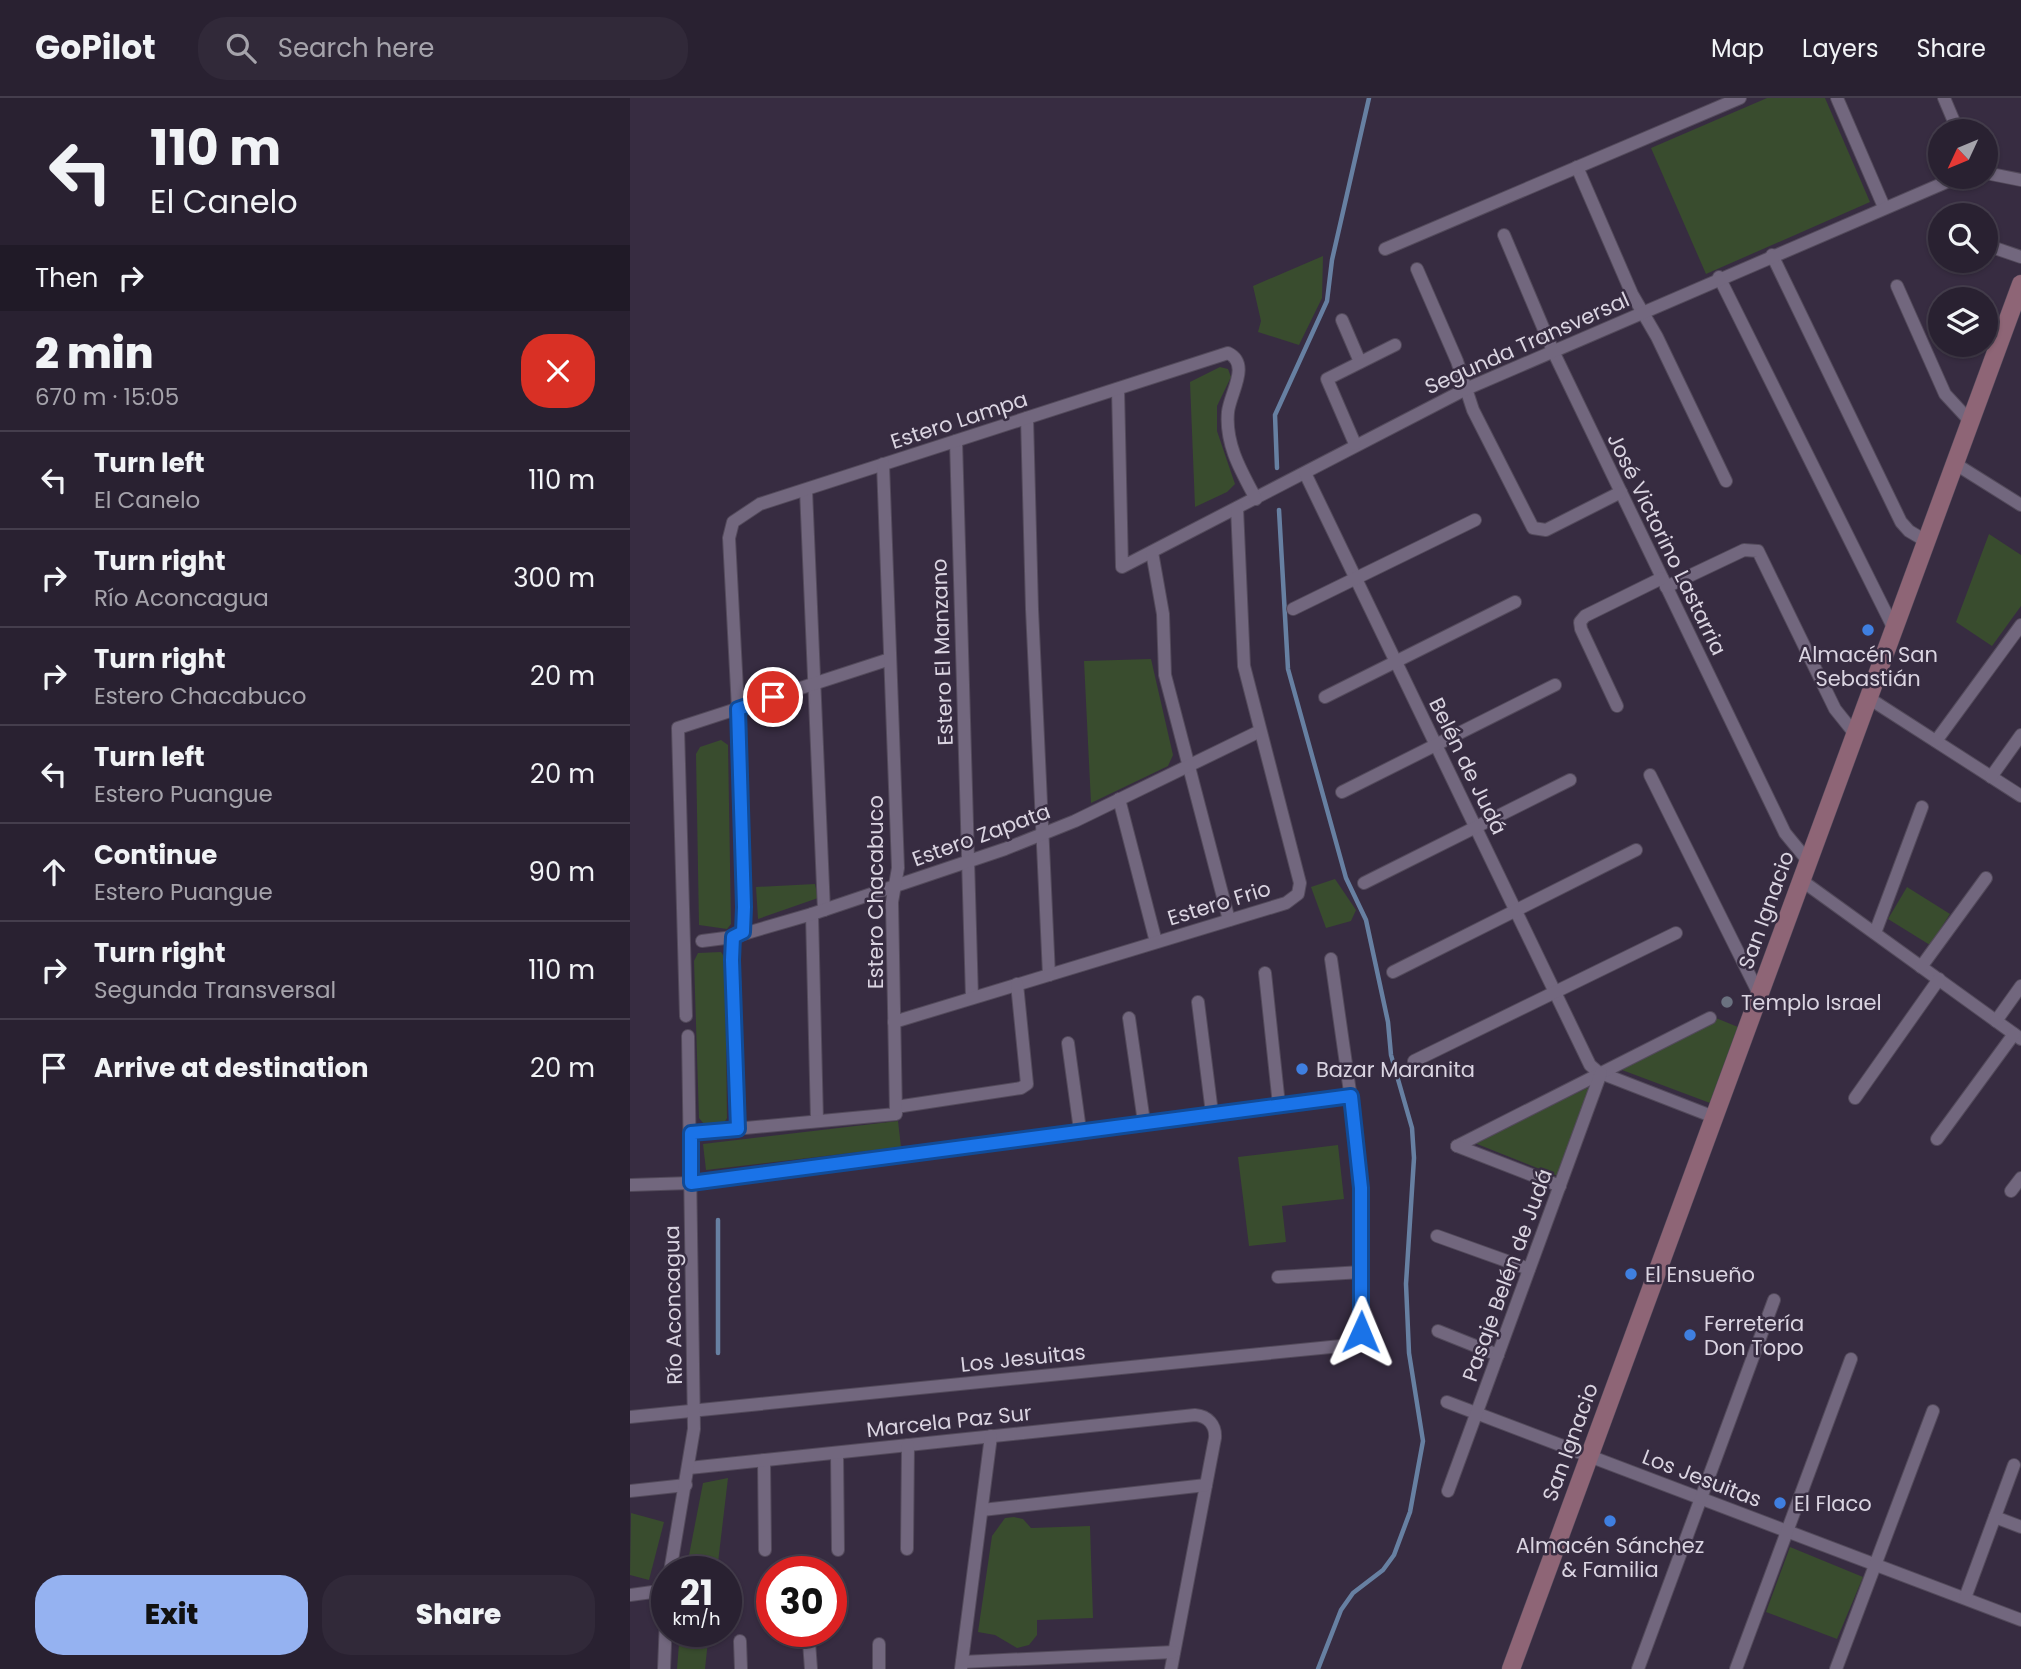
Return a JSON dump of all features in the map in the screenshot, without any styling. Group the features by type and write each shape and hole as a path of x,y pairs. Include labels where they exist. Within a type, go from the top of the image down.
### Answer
{"main road":[{"name":"San Ignacio","path":"1511,1669 2021,285"}],"street":[{"path":"1385,250 1740,98"},
{"path":"1837,98 1884,207"},
{"path":"1944,98 1953,119"},
{"path":"1577,167 1642,311 1726,481"},
{"path":"1998,175 2021,180"},
{"name":"Segunda Transversal","path":"1118,389 1122,567 1256,499 1355,444 1466,389 1928,189"},
{"name":"José Victorino Lastarria","path":"1504,235 1553,351 1785,833 1808,861"},
{"path":"1998,249 2021,257"},
{"path":"1772,255 1898,516 1909,531 1926,541"},
{"path":"1417,269 1466,389 1525,513 1538,530 1546,530 1621,492"},
{"path":"1719,278 1894,629"},
{"path":"1897,286 1945,394 1970,421"},
{"path":"1342,320 1360,362"},
{"path":"1355,444 1327,380 1395,345"},
{"name":"Estero Lampa","path":"738,709 729,538 733,522 760,505 1228,353 1233,355 1240,372 1230,401 1229,439 1256,499"},
{"path":"1027,418 1041,836 1049,975"},
{"name":"Estero El Manzano","path":"956,441 972,998"},
{"path":"1954,463 2021,505"},
{"name":"Estero Chacabuco","path":"883,464 898,868 894,886 896,1107"},
{"name":"Belén de Judá","path":"1305,472 1588,1061 1601,1073"},
{"path":"806,490 815,684 817,1121"},
{"name":"Estero Frio","path":"894,1022 1289,902 1298,894 1300,883 1243,656 1237,508"},
{"path":"1293,609 1475,520"},
{"path":"1617,706 1581,629 1580,622 1585,616 1744,550 1758,551 1835,709 1855,734"},
{"path":"1152,552 1163,614 1165,676 1229,920"},
{"path":"1325,697 1515,602"},
{"path":"1936,741 2021,625"},
{"path":"686,1016 678,728 890,659"},
{"path":"1342,792 1555,685"},
{"path":"1867,697 2021,796"},
{"path":"738,709 738,1129"},
{"name":"Estero Zapata","path":"702,941 738,934 818,911 1041,836 1260,731"},
{"path":"1991,777 2021,735"},
{"path":"1650,775 1759,994"},
{"path":"1364,883 1570,780"},
{"path":"1119,799 1156,942"},
{"path":"1875,933 1922,807"},
{"path":"1393,972 1636,850"},
{"path":"1921,967 1986,878"},
{"path":"1801,880 2017,1037 1937,1139"},
{"path":"1414,1061 1676,933"},
{"path":"1278,1278 1362,1272 1361,1188 1331,959"},
{"path":"1265,973 1279,1105"},
{"path":"1855,1098 1938,979"},
{"path":"691,1133 896,1114 896,1107 1021,1088 1027,1084 1017,984"},
{"path":"1996,1021 2021,986"},
{"path":"1198,1002 1212,1113"},
{"path":"1129,1018 1144,1122"},
{"path":"1560,1186 1457,1146 1710,1018"},
{"name":"Río Aconcagua","path":"673,1556 689,1468 694,1412 688,1036"},
{"path":"1068,1044 1080,1130"},
{"path":"1601,1073 1714,1117"},
{"name":"Pasaje Belén de Judá","path":"1448,1491 1601,1073"},
{"path":"630,1185 691,1183 1351,1096"},
{"path":"2011,1192 2021,1178"},
{"path":"1437,1236 1529,1269"},
{"name":"Los Jesuitas","path":"630,1417 1210,1357 1340,1348 1355,1342 1362,1327 1362,1272"},
{"path":"1638,1669 1774,1300"},
{"path":"1438,1331 1498,1355"},
{"path":"1736,1669 1850,1359"},
{"name":"Los Jesuitas","path":"1447,1402 2021,1620"},
{"path":"1841,1668 1875,1564 1933,1411"},
{"name":"Marcela Paz Sur","path":"689,1468 1195,1415 1211,1422 1215,1433 1206,1485"},
{"path":"991,1436 962,1665 1174,1652"},
{"path":"907,1549 908,1445"},
{"path":"837,1452 838,1550"},
{"path":"764,1460 765,1550"},
{"path":"1965,1598 2014,1465"},
{"path":"630,1491 686,1485"},
{"path":"982,1510 1206,1485 1171,1669"},
{"path":"1995,1517 2021,1527"},
{"path":"630,1595 651,1594"},
{"path":"879,1644 879,1669"},
{"path":"664,1669 665,1647"},
{"path":"740,1647 741,1669"},
{"path":"809,1647 810,1669"}],"green space":[{"path":"1767,98 1825,98 1870,202 1706,274 1651,148"},
{"path":"1323,256 1322,298 1299,345 1258,332 1261,321 1253,286"},
{"path":"1220,367 1228,369 1231,377 1217,406 1217,431 1235,484 1227,492 1195,507 1190,382"},
{"path":"1989,534 2021,555 2021,606 1992,646 1956,622"},
{"path":"1151,659 1173,755 1168,766 1091,803 1084,661"},
{"path":"721,740 728,745 731,924 727,929 699,925 696,754 700,747"},
{"path":"1335,879 1356,910 1351,921 1326,928 1311,887"},
{"path":"815,884 818,898 758,919 756,887"},
{"path":"1907,887 1950,914 1930,945 1888,919"},
{"path":"721,952 725,958 727,1118 724,1123 704,1124 699,1118 694,961 698,953"},
{"path":"1711,1016 1738,1027 1710,1103 1622,1070"},
{"path":"1596,1084 1560,1177 1472,1142"},
{"path":"898,1121 901,1147 706,1170 703,1144"},
{"path":"1338,1145 1344,1199 1282,1206 1286,1242 1249,1246 1238,1157"},
{"path":"728,1478 719,1556 689,1556 703,1483"},
{"path":"631,1513 664,1522 655,1556 651,1556 649,1580 630,1575"},
{"path":"1005,1518 1023,1519 1031,1528 1090,1526 1093,1618 1037,1620 1037,1635 1029,1645 1017,1648 995,1635 978,1632 992,1536"},
{"path":"1790,1547 1863,1577 1837,1639 1766,1612"},
{"path":"679,1647 707,1647 705,1669 677,1669"}],"waterway":[{"path":"1277,468 1275,415 1327,301 1332,260 1369,98"},
{"path":"1279,510 1288,669 1346,878 1366,920 1388,1022 1391,1055 1412,1128 1414,1158 1406,1284 1409,1353 1423,1441 1410,1512 1394,1555 1383,1570 1353,1593 1341,1610 1318,1669"},
{"path":"718,1220 718,1353"}],"place":[{"name":"Almacén San Sebastián","path":"1868,630"},
{"name":"Templo Israel","path":"1727,1002"},
{"name":"Bazar Maranita","path":"1302,1069"},
{"name":"El Ensueño","path":"1631,1274"},
{"name":"Ferretería Don Topo","path":"1690,1335"},
{"name":"El Flaco","path":"1780,1503"},
{"name":"Almacén Sánchez & Familia","path":"1610,1521"}],"route":[{"path":"773,697 738,709 744,907 743,932 733,937 732,960 738,1129 691,1133 691,1183 1351,1096 1361,1188 1361,1332"}]}
